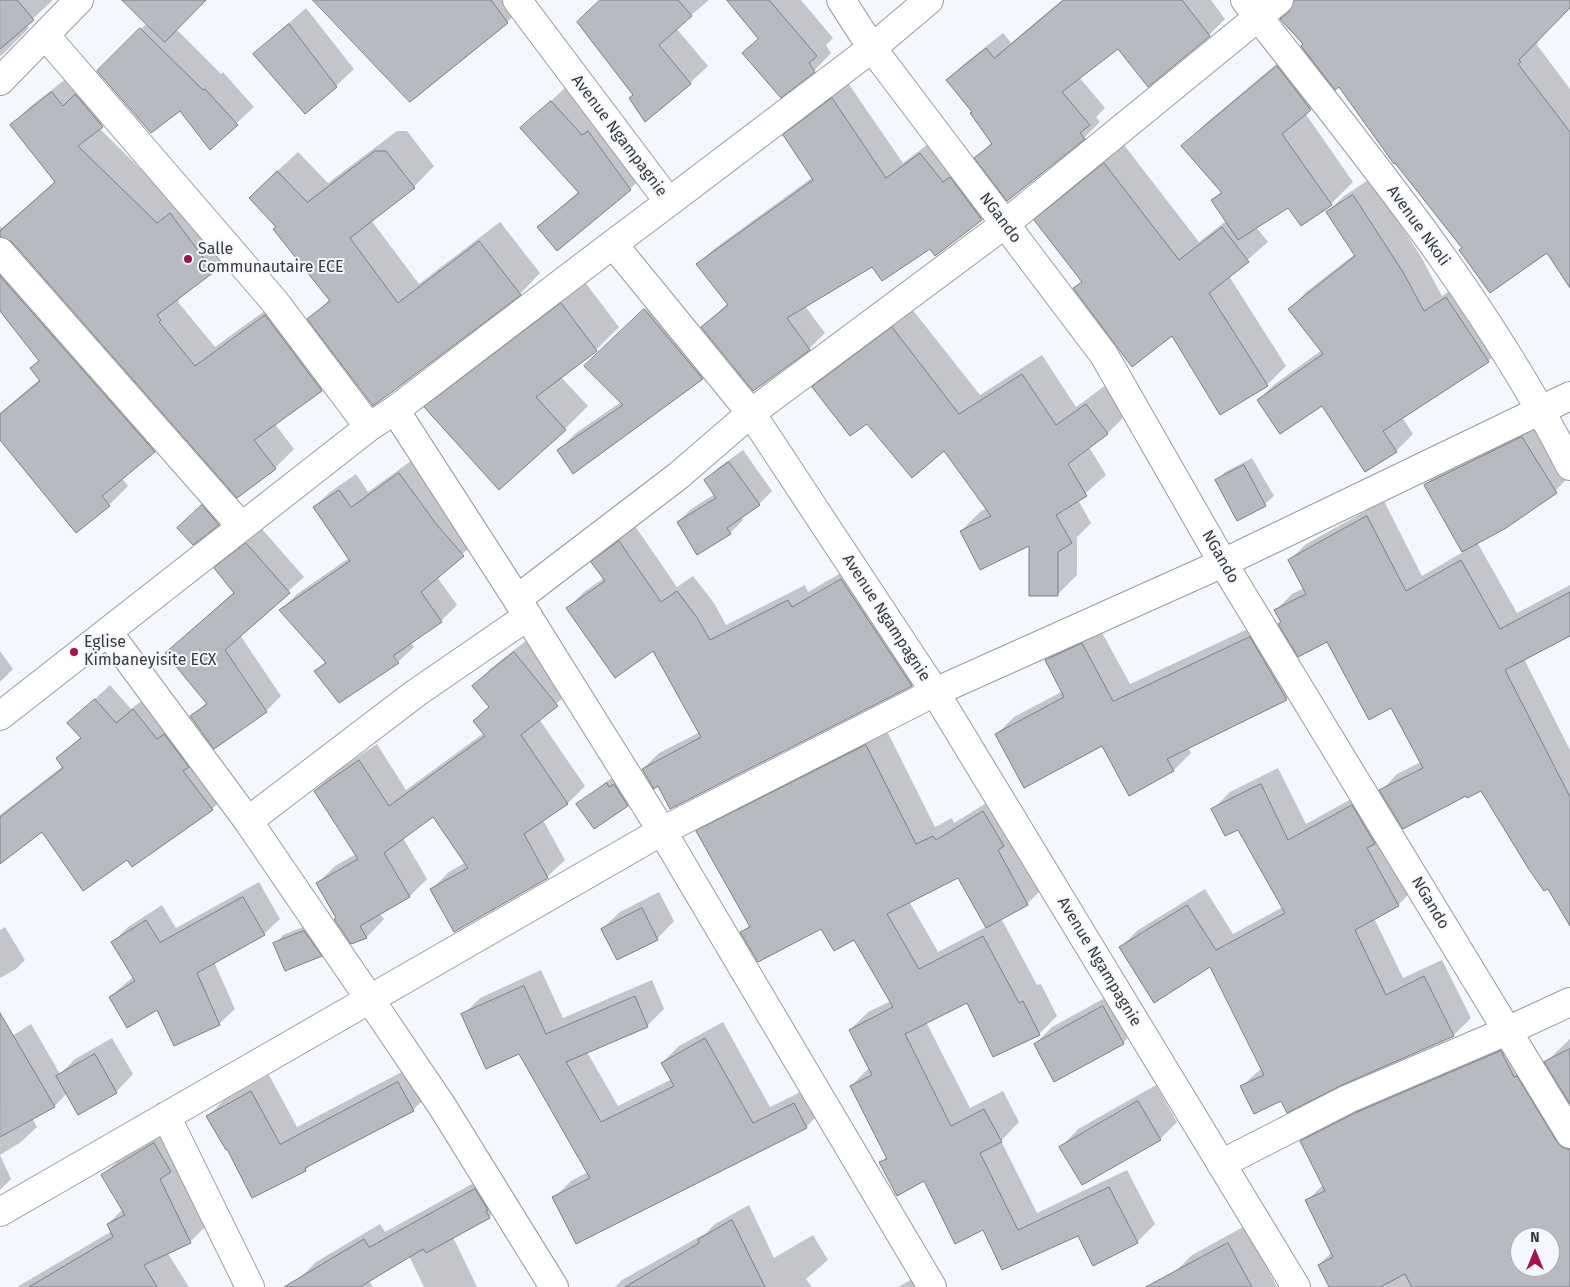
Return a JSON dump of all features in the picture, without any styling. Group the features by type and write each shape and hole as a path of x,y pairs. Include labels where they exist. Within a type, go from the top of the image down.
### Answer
{"street":[{"path":"0,81 79,0"},
{"name":"Avenue Ngampagnie","path":"517,0 669,202 613,244 751,413 935,692 1296,1287"},
{"name":"NGando","path":"841,0 872,48 1104,355 1223,563 1570,1134"},
{"path":"669,202 872,48 929,0"},
{"path":"248,821 416,694 523,608 751,413 1005,224 1251,8 1280,0"},
{"name":"Avenue Nkoli","path":"1251,8 1424,231 1542,410 1570,466"},
{"path":"46,35 275,302 369,426"},
{"path":"0,716 369,426 394,410 613,244"},
{"path":"0,252 242,526"},
{"path":"0,1212 662,831 935,692 1223,563 1570,396"},
{"path":"394,410 523,608 662,831 932,1287"},
{"path":"108,632 248,821 369,998 442,1106 554,1287"},
{"path":"1221,1164 1348,1099 1570,1002"},
{"path":"166,1116 250,1287"}],"building":[{"path":"0,0 17,0 34,20 0,49"},
{"path":"122,0 206,0 165,42"},
{"path":"313,0 491,0 508,23 410,102"},
{"path":"600,0 678,0 692,16 659,45 691,84 645,122 629,98 633,95 577,22"},
{"path":"727,0 769,0 817,56 809,63 815,72 781,98 742,53 758,39"},
{"path":"1064,0 1182,0 1210,36 1148,87 1118,49 1062,92 1090,125 1080,133 1085,139 1007,201 974,158 992,144 970,113 972,112 946,80 986,48 994,58"},
{"path":"1294,0 1570,0 1570,8 1519,60 1521,62 1518,64 1570,132 1570,288 1547,253 1490,293 1459,250 1462,248 1394,164 1339,87 1335,90 1301,46 1303,44 1280,19 1289,12"},
{"path":"289,24 337,87 305,114 253,54"},
{"path":"140,28 203,90 205,89 238,125 210,150 180,111 151,133 97,71"},
{"path":"1277,66 1311,110 1282,134 1332,205 1301,226 1288,208 1238,240 1211,200 1222,193 1181,146"},
{"path":"52,92 63,106 75,94 103,127 78,146 157,223 170,213 214,272 157,315 161,320 159,322 195,366 265,315 322,391 254,440 276,469 237,498 12,242 0,237 0,231 55,182 10,125"},
{"path":"832,98 886,178 920,153 943,182 950,177 982,220 935,256 930,249 882,281 872,267 787,318 810,350 753,391 701,327 728,305 696,264 813,180 783,135"},
{"path":"551,101 582,135 588,131 631,190 557,251 537,227 579,193 520,128"},
{"path":"375,151 386,151 415,188 350,238 398,303 479,241 521,295 373,406 307,319 330,301 273,229 276,227 249,198 277,171 307,202"},
{"path":"1104,163 1179,260 1222,227 1249,262 1209,293 1268,386 1220,415 1172,336 1132,367 1073,288 1082,282 1034,220"},
{"path":"1353,195 1403,272 1424,311 1446,297 1489,362 1383,431 1397,452 1365,472 1322,406 1280,434 1257,400 1323,354 1288,309 1355,256 1326,212"},
{"path":"0,276 155,452 102,496 110,506 76,533 0,440 0,414 40,381 30,368 39,361 0,311"},
{"path":"561,303 597,351 536,397 566,430 499,490 424,407"},
{"path":"644,309 703,379 573,474 557,450 623,405 584,366"},
{"path":"892,327 959,414 1022,374 1056,425 1086,404 1108,434 1068,464 1087,496 1056,515 1072,543 1058,552 1058,596 1029,596 1029,546 980,570 960,531 991,516 944,451 912,478 867,424 850,436 812,387"},
{"path":"1522,437 1557,493 1506,528 1462,552 1424,485"},
{"path":"729,462 760,505 727,528 731,534 697,555 677,522 716,498 704,480"},
{"path":"1244,465 1266,506 1237,521 1215,480"},
{"path":"399,473 437,525 464,556 421,592 442,622 393,656 399,663 339,703 314,671 326,663 279,610 350,561 313,507 339,490 351,507"},
{"path":"202,505 219,525 193,545 177,528"},
{"path":"1367,516 1406,591 1461,560 1500,629 1570,592 1570,636 1505,670 1570,797 1570,926 1548,889 1544,891 1528,868 1481,791 1467,798 1466,796 1403,829 1379,790 1423,768 1391,708 1369,720 1327,642 1298,657 1278,624 1281,622 1274,610 1306,594 1288,560"},
{"path":"619,541 661,602 677,591 698,619 710,640 788,600 792,607 841,579 912,686 670,809 658,786 654,789 642,769 701,737 653,651 615,678 566,608 605,581 591,562"},
{"path":"246,543 290,593 225,650 267,712 214,749 190,716 207,704 165,653 234,593 214,568"},
{"path":"1250,637 1287,700 1167,759 1174,771 1129,796 1102,746 1024,788 995,734 1064,697 1045,660 1082,643 1113,701"},
{"path":"514,652 558,706 521,735 568,804 524,834 548,878 454,932 430,889 468,868 433,817 384,853 410,897 360,926 367,938 351,944 334,919 336,918 316,883 358,859 314,791 359,760 389,806 485,736 473,721 489,707 472,686"},
{"path":"95,699 116,723 133,709 157,739 164,734 189,767 183,771 213,810 132,867 127,860 83,891 42,832 0,864 0,817 63,768 56,758 81,738 67,723"},
{"path":"866,745 916,844 933,836 936,840 983,811 1004,846 998,850 1028,905 986,928 958,878 887,914 919,969 983,936 1019,1003 1023,1001 1040,1035 993,1057 967,1003 905,1034 951,1126 984,1109 1002,1142 980,1153 1018,1230 1109,1187 1138,1243 1093,1266 1078,1236 1002,1270 983,1230 955,1244 924,1181 897,1196 879,1162 887,1159 850,1086 872,1075 849,1030 893,1007 854,940 834,951 821,929 758,962 740,932 750,927 696,831"},
{"path":"607,783 609,787 614,784 628,806 594,829 576,804"},
{"path":"1261,784 1288,840 1352,805 1375,844 1367,848 1399,906 1355,930 1386,995 1424,976 1454,1036 1342,1085 1287,1113 1281,1101 1254,1114 1240,1086 1264,1075 1210,967 1154,1003 1119,947 1187,905 1216,950 1285,913 1238,830 1225,836 1211,809"},
{"path":"243,897 265,935 197,973 220,1025 174,1046 157,1010 127,1028 109,997 135,981 111,942 146,920 160,942"},
{"path":"642,908 658,940 617,960 601,929"},
{"path":"304,931 322,956 285,971 273,943"},
{"path":"524,986 546,1034 635,996 648,1027 566,1062 601,1122 674,1086 661,1063 705,1038 753,1123 794,1103 807,1128 576,1244 552,1197 590,1178 519,1054 486,1069 461,1014"},
{"path":"1103,1006 1124,1044 1054,1082 1034,1044"},
{"path":"0,1013 55,1107 0,1137"},
{"path":"1570,1049 1570,1104 1544,1062"},
{"path":"1501,1051 1514,1077 1517,1076 1557,1142 1562,1147 1570,1150 1570,1287 1412,1287 1405,1274 1380,1287 1329,1287 1318,1265 1333,1257 1305,1200 1325,1191 1300,1141 1355,1113"},
{"path":"95,1054 117,1093 78,1115 56,1076"},
{"path":"398,1082 414,1111 305,1168 306,1171 252,1198 227,1149 206,1116 251,1091 280,1144"},
{"path":"1138,1101 1161,1140 1082,1185 1059,1147"},
{"path":"154,1143 171,1172 160,1179 191,1243 144,1265 157,1287 29,1287 113,1237 107,1224 125,1215 101,1175"},
{"path":"475,1189 488,1210 486,1211 490,1218 426,1253 423,1249 360,1287 284,1287 364,1239 369,1247"},
{"path":"732,1220 765,1287 625,1287 699,1243 698,1240"},
{"path":"1228,1243 1252,1287 1146,1287"}],"place":[{"name":"Salle Communautaire ECE","path":"188,259"},
{"name":"Eglise Kimbaneyisite ECX","path":"74,652"}]}
